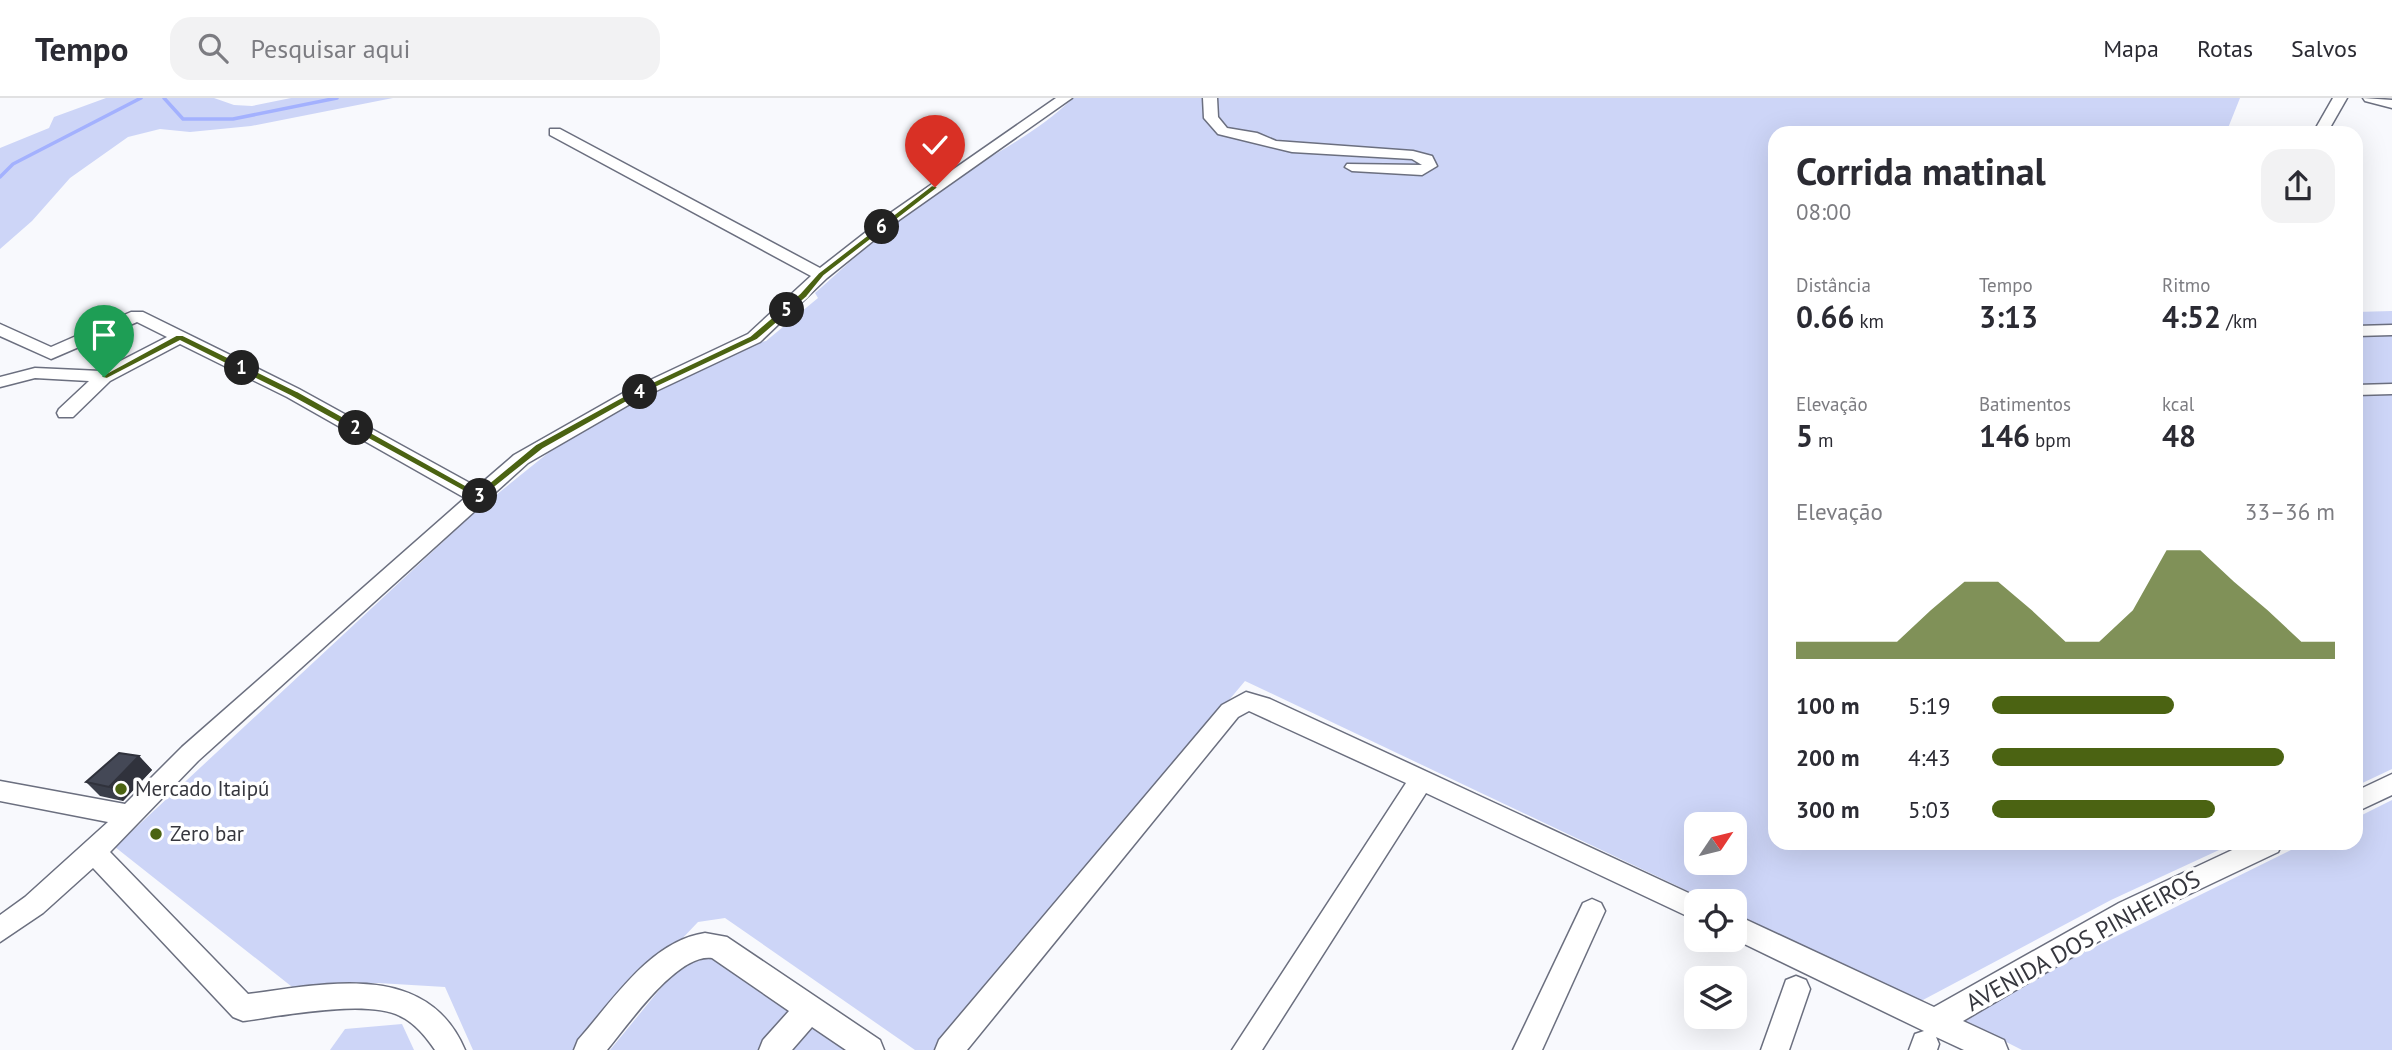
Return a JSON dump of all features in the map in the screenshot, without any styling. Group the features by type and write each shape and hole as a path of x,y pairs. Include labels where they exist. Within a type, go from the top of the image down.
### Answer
{"street":[{"path":"0,930 34,905 94,852 190,754 540,446 631,396 754,338 796,302 821,275 935,187 1065,98"},
{"path":"1210,98 1211,118 1229,134 1252,136 1273,145 1413,155 1427,159 1430,166 1422,170 1352,167"},
{"path":"2324,126 2340,98"},
{"path":"2371,98 2392,104"},
{"path":"555,132 821,275"},
{"path":"0,329 51,354 135,316 293,393 479,497"},
{"path":"2363,331 2392,330"},
{"path":"66,413 104,377 180,337"},
{"path":"0,382 35,373 104,377"},
{"path":"2363,390 2392,389"},
{"path":"949,1050 1237,704 1254,701 1684,902"},
{"path":"1246,1050 1422,779"},
{"path":"2363,798 2392,784"},
{"path":"0,791 134,810"},
{"name":"AVENIDA DOS PINHEIROS","path":"1928,1038 2128,911 2256,850"},
{"path":"94,852 243,1008 337,998 404,1002 445,1035 451,1050"},
{"path":"1527,1050 1592,912"},
{"path":"1747,934 1928,1038 1994,1050"},
{"path":"588,1050 659,971 681,952 702,944 717,946 870,1050"},
{"path":"1775,1050 1796,989"},
{"path":"773,1050 809,1009"}],"shaded area":[{"path":"106,98 214,98 234,105 252,106 291,98 393,98 251,126 190,132 160,129 128,137 70,178 32,221 0,249 0,148 49,128 54,117"},
{"path":"1073,98 2240,98 2229,126 1768,126 1768,850 2219,850 2111,900 1921,1001 1747,919 1747,889 1684,889 1245,681 936,1050 915,1050 725,918 698,922 576,1050 473,1050 445,987 378,983 296,990 115,847 475,512 548,453 628,403 752,344 766,341 818,298 815,293 918,202 1023,137"},
{"path":"2392,311 2392,769 2363,783 2363,312"},
{"path":"2392,800 2392,1050 2022,1050 1955,1016 2291,850 2363,850 2363,814"},
{"path":"719,955 853,1050 610,1050 669,978 684,965"},
{"path":"402,1024 414,1050 330,1050 345,1029"}],"building":[{"path":"119,753 139,756 109,787 86,782"}],"waterway":[{"path":"0,177 13,164 141,98"},
{"path":"164,98 183,119 233,119 337,98"}],"place":[{"name":"Mercado Itaipú","path":"121,789"},
{"name":"Zero bar","path":"156,834"}],"route":[{"path":"104,377 180,337 293,393 479,497 540,446 631,396 754,338 780,317 821,275 935,187"}]}
